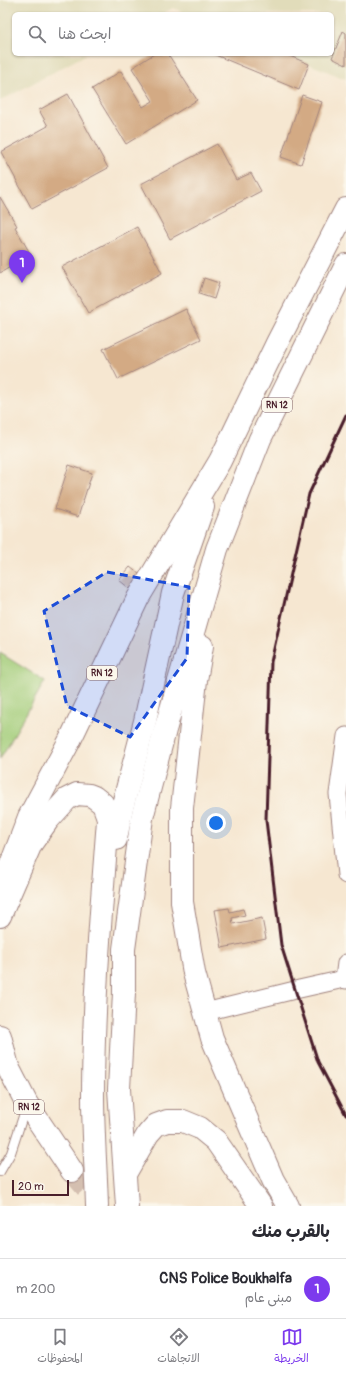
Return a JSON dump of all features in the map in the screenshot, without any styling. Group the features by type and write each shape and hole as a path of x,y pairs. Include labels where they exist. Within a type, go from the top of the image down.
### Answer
{"highway":[{"name":"RN 12","path":"0,893 29,817 70,740 138,598 220,461 277,343 346,209"},
{"name":"RN 12","path":"217,549 260,439 346,265"},
{"path":"98,942 121,812 145,721 173,593 220,461"},
{"path":"217,549 196,680 182,808 182,902 194,973 212,1038 273,1180 288,1206"},
{"path":"127,1206 119,1089 124,993 124,949 142,818 165,730 217,549"},
{"path":"0,916 31,844 48,820 67,799 77,794 89,795 99,800 103,804 107,815 95,985 93,1098 97,1206"},
{"name":"RN 12","path":"0,1036 8,1067 27,1104 72,1171"},
{"path":"125,1174 148,1134 156,1125 167,1120 183,1121 200,1128 216,1141 261,1206"}],"street":[{"path":"346,736 338,794 346,875"},
{"path":"204,1012 295,990 345,974"}],"lane":[{"path":"0,1172 11,1152 27,1104"}],"highlighted area":[{"path":"107,572 189,587 187,658 130,737 67,706 44,611"}],"shaded area":[{"path":"0,0 346,0 346,79 289,56 334,56 334,12 182,12 173,8 166,12 12,12 12,56 83,56 0,101"}],"green space":[{"path":"0,653 45,681 0,759"}],"building":[{"path":"343,31 346,33 346,65 332,58"},
{"path":"151,56 169,56 197,100 126,144 92,89 121,71 143,107 153,101 132,68"},
{"path":"218,56 290,56 309,64 299,90"},
{"path":"68,94 108,168 32,209 1,152 48,126 39,110"},
{"path":"302,95 322,102 301,164 281,157"},
{"path":"217,144 236,180 251,173 261,191 170,239 141,184"},
{"path":"0,197 17,226 15,227 31,255 0,273"},
{"path":"137,227 162,273 88,313 62,267"},
{"path":"204,278 219,283 214,299 199,294"},
{"path":"186,309 201,339 118,379 103,349"},
{"path":"69,465 92,473 78,517 55,509"},
{"path":"130,567 144,578 134,592 119,580"},
{"path":"229,908 230,912 243,909 245,915 232,918 233,924 262,918 266,939 222,948 215,910"}],"tunnel":[{"path":"72,1171 102,1206"}],"railway":[{"path":"346,415 309,494 271,662 266,820 281,945 318,1062 346,1115"}],"place":[{"name":"CNS Police Boukhalfa","path":"22,283"}]}
